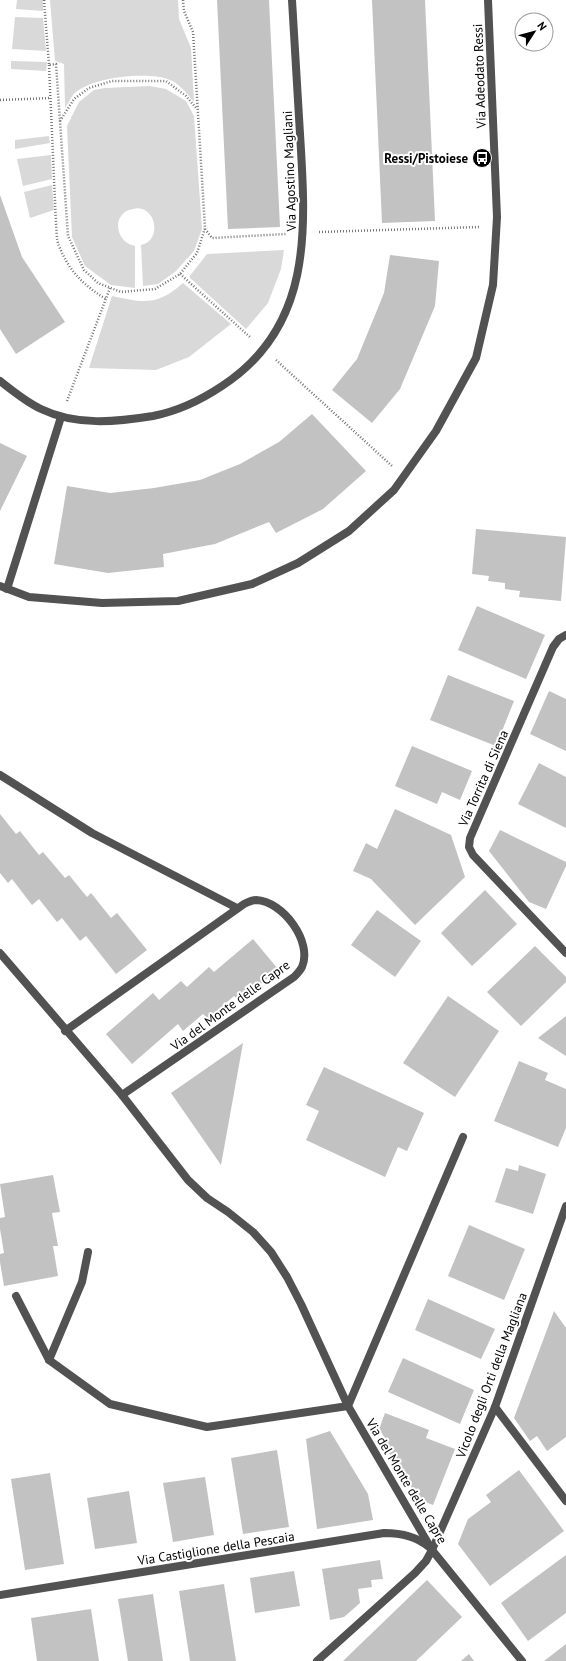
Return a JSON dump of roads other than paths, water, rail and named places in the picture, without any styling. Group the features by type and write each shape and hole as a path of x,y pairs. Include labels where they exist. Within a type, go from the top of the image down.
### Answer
{"street":[{"name":"Via Agostino Magliani","path":"0,381 39,408 62,417 91,421 120,420 159,415 200,401 228,383 248,367 264,349 276,331 294,290 300,262 303,233 304,195 292,0"},
{"name":"Via Adeodato Ressi","path":"3,588 29,597 102,604 178,601 252,584 298,563 349,532 394,490 436,431 476,358 493,284 496,227 488,0"},
{"path":"3,588 62,417"},
{"name":"Via Torrita di Siena","path":"566,635 559,639 553,647 470,838 468,847 473,855 566,953"},
{"path":"0,775 92,833 237,908"},
{"name":"Via del Monte delle Capre","path":"65,1031 244,904 256,900 275,906 282,912 295,928 302,943 304,956 302,966 294,977 122,1095"},
{"name":"Via del Monte delle Capre","path":"0,953 65,1031 122,1095 188,1180 207,1198 228,1212 253,1232 271,1252 287,1277 301,1304 348,1406 432,1550 522,1661"},
{"path":"16,1296 49,1360 110,1404 207,1427 348,1406 462,1137"},
{"name":"Vicolo degli Orti della Magliana","path":"317,1661 415,1573 426,1561 495,1407 566,1206"},
{"path":"49,1360 82,1282 88,1252"},
{"path":"495,1407 566,1501"},
{"name":"Via Castiglione della Pescaia","path":"0,1595 384,1533 405,1534 416,1538 432,1550"}],"place":[{"name":"Ressi/Pistoiese","path":"482,158"}]}
